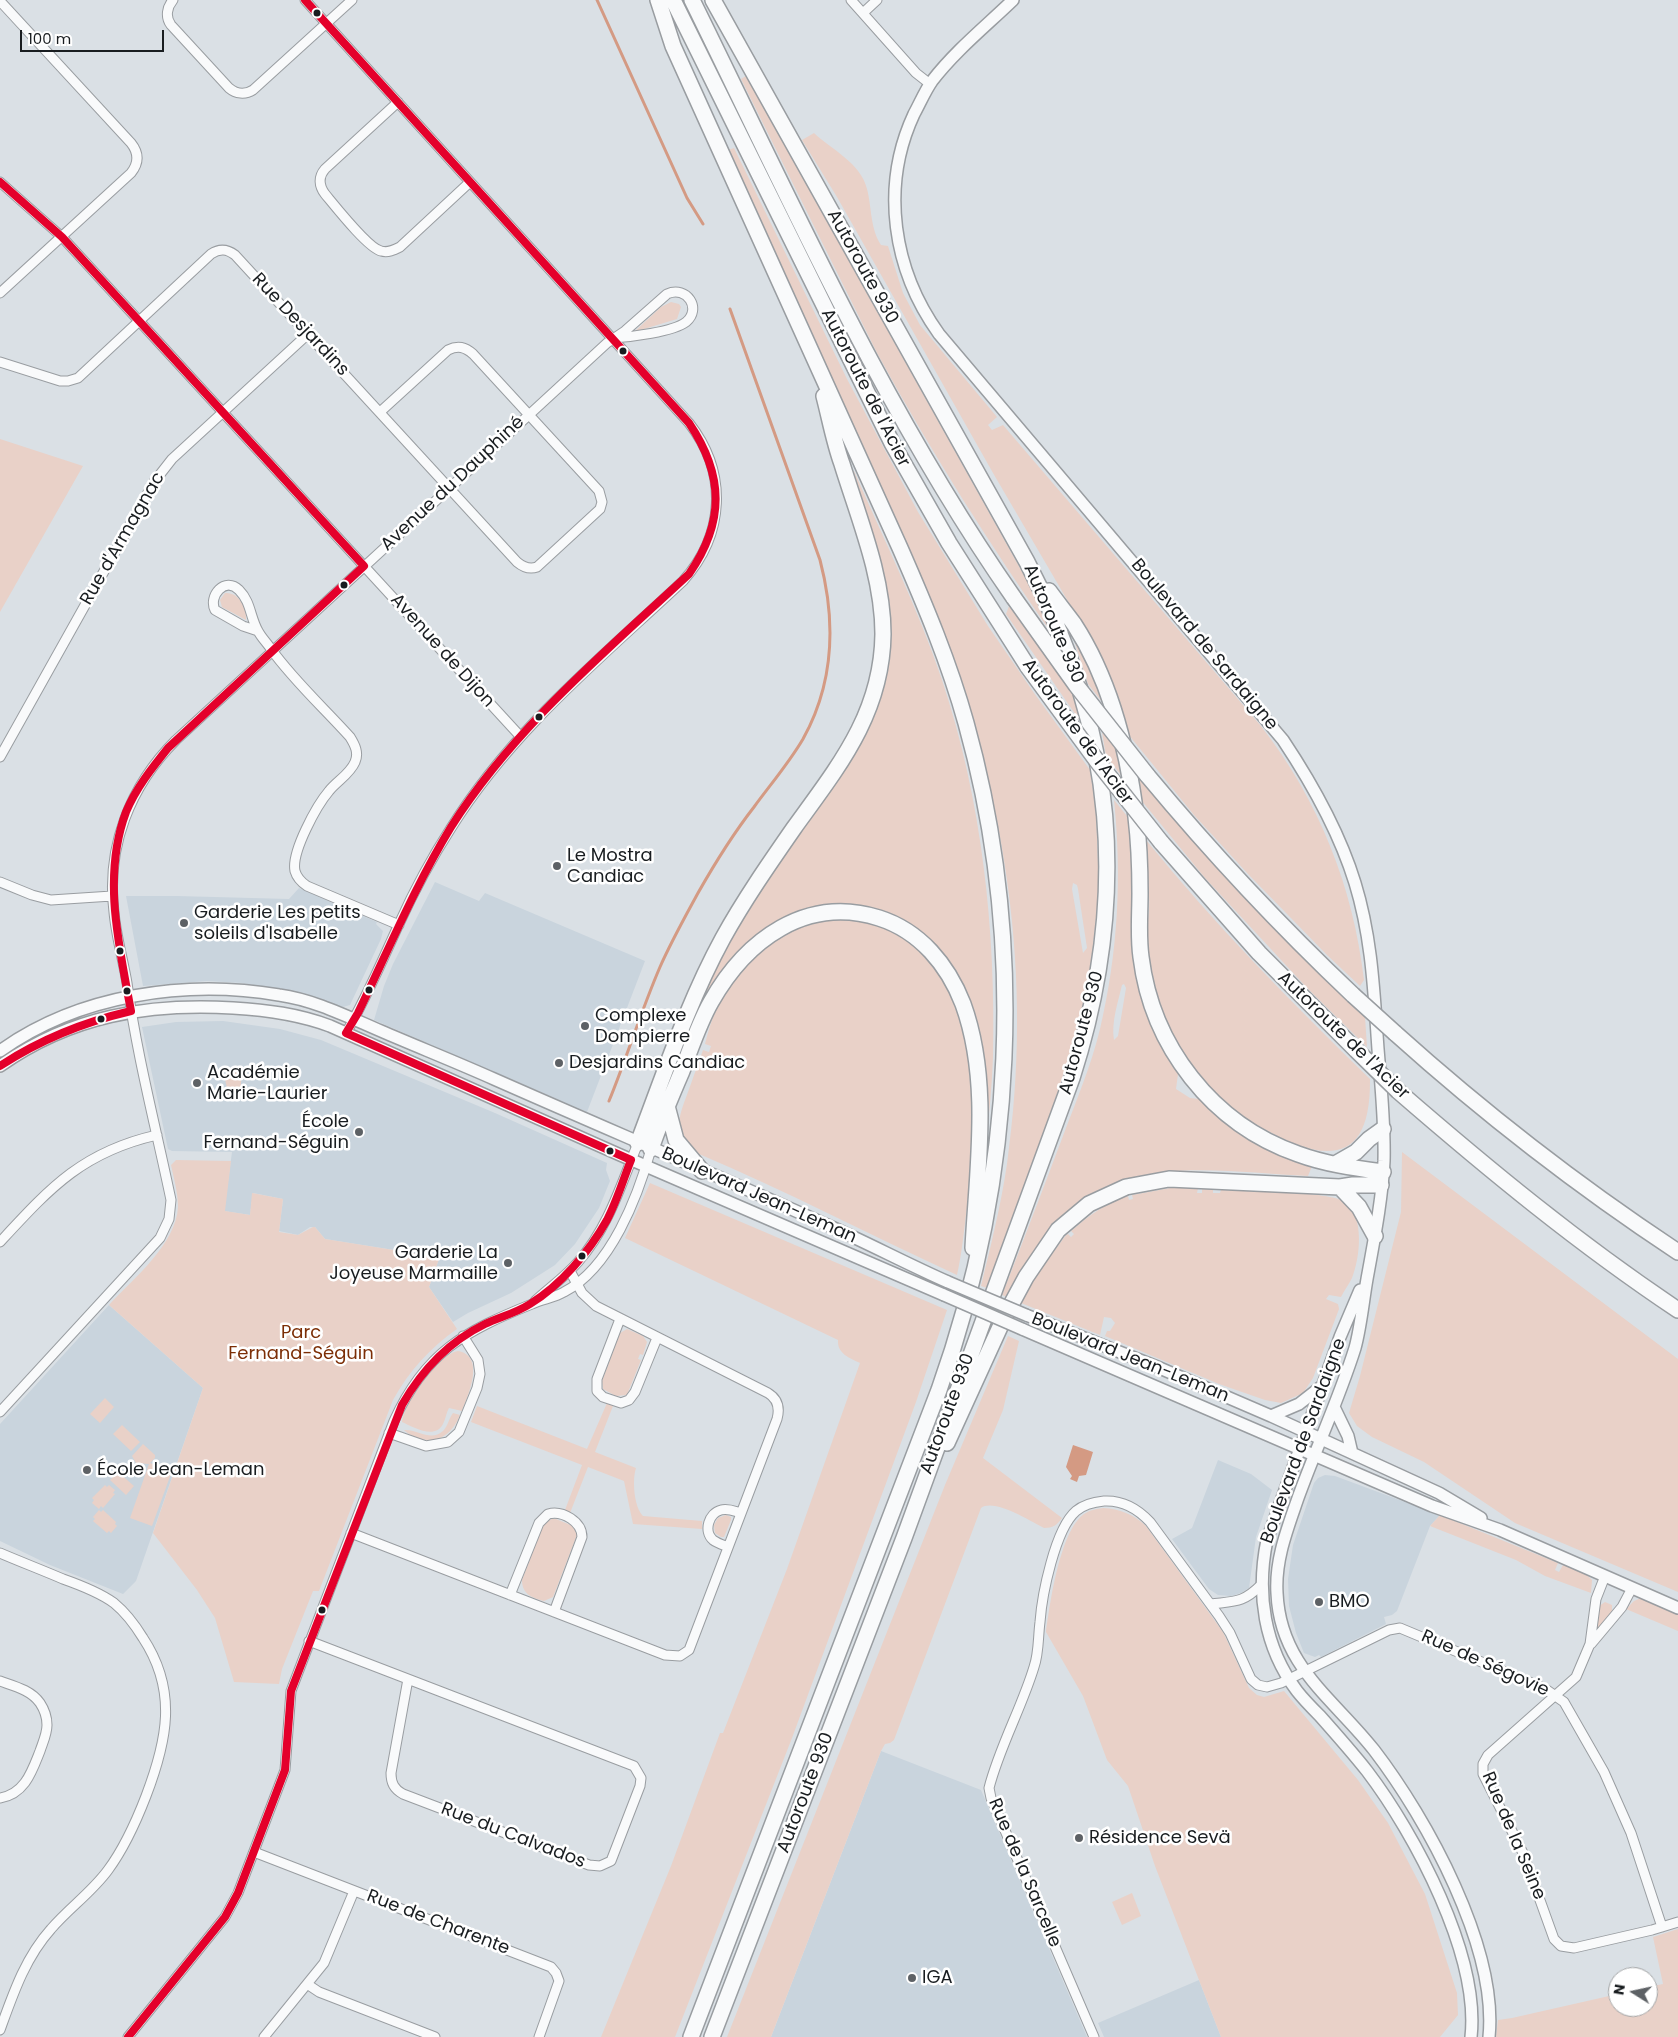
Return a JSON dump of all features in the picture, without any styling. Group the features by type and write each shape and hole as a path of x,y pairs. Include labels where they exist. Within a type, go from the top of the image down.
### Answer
{"highway":[{"name":"Autoroute 930","path":"658,0 673,46 900,548 940,644 967,725 978,771 990,839 1002,935 1005,1002 1004,1061 996,1164 985,1230 971,1287 951,1354 690,2037"},
{"name":"Autoroute de l'Acier","path":"673,0 880,421 949,543 1028,667 1097,761 1161,842 1259,953 1398,1090 1506,1183 1586,1245 1678,1310"},
{"name":"Autoroute de l'Acier","path":"692,0 877,374 948,498 1014,598 1076,685 1147,775 1197,834 1258,900 1353,995 1473,1101 1610,1206 1678,1252"},
{"name":"Autoroute 930","path":"712,2037 904,1538 1072,1078 1090,1016 1102,952 1107,852 1098,765 1088,715 1074,669 1051,609 1027,562 713,0"},
{"path":"645,1146 700,984 714,955 764,871 853,744 869,709 878,680 883,634 879,589 863,530 841,462 813,354"},
{"path":"1027,562 1084,641 1102,678 1119,726 1136,819 1140,870 1140,937 1144,974 1151,1005 1165,1038 1179,1062 1196,1084 1239,1124 1286,1150 1382,1178"},
{"path":"645,1146 667,1106 711,1002 738,964 765,938 802,918 836,912 876,917 908,932 932,952 946,970 961,998 973,1041 978,1083 979,1116 971,1287"},
{"path":"667,1106 676,1140 702,1170"},
{"path":"1335,1164 1356,1152 1383,1129"},
{"path":"904,1538 1014,1298 1045,1247 1058,1230 1073,1216 1089,1204 1110,1193 1135,1184 1160,1179 1186,1178 1340,1187 1382,1178"},
{"path":"1340,1187 1359,1206 1375,1236"}],"street":[{"path":"173,0 167,13 170,25 229,88 240,93 249,93 253,90 352,0"},
{"path":"305,0 690,423 705,446 712,463 717,503 713,528 702,556 683,580 570,685 520,736 482,783 452,826 427,868 346,1033"},
{"path":"852,0 916,74 930,84"},
{"path":"863,12 877,0"},
{"name":"Boulevard de Sardaigne","path":"1013,0 942,69 930,84 908,130 900,155 896,176 895,202 897,239 910,284 922,309 939,334 1283,740 1310,780 1347,859 1367,931 1375,988 1383,1129 1382,1178 1375,1236 1356,1344 1286,1533 1279,1558 1277,1599 1282,1625 1290,1649 1304,1672 1382,1762 1434,1843 1454,1886 1480,1955 1489,1998 1488,2037"},
{"path":"0,1 131,143 137,153 137,163 131,173 0,293"},
{"path":"398,102 325,169 320,178 322,190 370,245 381,252 388,252 400,247 470,182"},
{"name":"Avenue de Dijon","path":"0,182 62,237 520,736"},
{"name":"Rue Desjardins","path":"140,321 211,254 226,250 235,255 518,562 530,568 536,567 597,512 602,502 599,491 528,415"},
{"name":"Avenue du Dauphiné","path":"0,1412 160,1238 165,1228 171,1205 130,1011 112,896 114,862 119,835 129,806 149,771 176,740 613,338 625,331 661,299 672,292 686,294 691,302 691,315 682,324 647,334 613,338"},
{"path":"0,362 60,381 73,381 82,375 140,321"},
{"name":"Rue d'Armagnac","path":"0,756 154,482 172,459 308,334"},
{"path":"380,412 448,350 460,346 473,354 528,415"},
{"path":"258,631 243,626 215,610 213,606 215,598 223,585 231,584 244,595 250,606 258,631 280,661 350,737 356,750 356,759 352,768 330,790 314,814 296,857 297,876 307,886 398,924"},
{"path":"0,882 32,895 51,900 112,896"},
{"name":"Boulevard Jean-Leman","path":"0,1051 34,1029 56,1019 92,1006 128,998 187,991 246,991 299,999 354,1020 702,1170 847,1234 948,1282 1155,1366 1305,1431 1440,1493 1500,1530"},
{"name":"Boulevard Jean-Leman","path":"0,1066 36,1044 88,1021 130,1011 188,1006 272,1010 302,1016 346,1033 631,1160 1299,1449 1432,1506 1500,1530 1678,1608"},
{"path":"0,1242 46,1192 76,1169 114,1147 157,1134"},
{"path":"533,1303 570,1270 585,1253 607,1219 631,1160 645,1146"},
{"path":"128,2037 229,1911 238,1893 285,1770 290,1697 350,1533 389,1432 405,1397 419,1376 436,1357 463,1336 533,1303 563,1293 590,1271 615,1239 630,1210 646,1166 645,1146"},
{"path":"350,1533 665,1655 680,1656 685,1653 690,1646 777,1419 778,1403 768,1394 620,1319 589,1301 576,1284 570,1270"},
{"name":"Boulevard de Sardaigne","path":"1369,1270 1340,1337 1267,1540 1261,1585 1264,1614 1268,1634 1280,1664 1297,1692 1332,1729 1369,1773 1398,1817 1424,1864 1441,1901 1463,1964 1471,2004 1471,2037"},
{"path":"620,1319 597,1380 597,1391 604,1397 621,1402 632,1397 657,1338"},
{"path":"389,1432 420,1445 433,1446 448,1442 460,1432 477,1388 480,1374 475,1355 463,1336"},
{"path":"1271,1416 1299,1404 1323,1384"},
{"path":"1334,1407 1348,1436 1352,1453"},
{"name":"Rue de la Sarcelle","path":"1094,2037 991,1798 990,1786 1035,1666 1044,1595 1064,1527 1076,1511 1089,1504 1108,1501 1128,1505 1136,1509 1155,1528 1211,1604 1230,1633 1253,1681 1261,1686 1269,1687 1289,1679"},
{"path":"728,1547 718,1543 711,1537 709,1521 718,1510 728,1509 741,1513"},
{"path":"510,1595 539,1523 548,1514 557,1514 573,1520 582,1531 582,1537 554,1612"},
{"path":"0,1553 82,1586 106,1598 120,1609 140,1634 155,1660 164,1690 166,1718 159,1761 127,1840 100,1880 52,1928 35,1950 14,1989 0,2030"},
{"name":"Rue de la Seine","path":"1605,1576 1596,1598 1590,1644 1576,1677 1488,1755 1482,1769 1485,1779 1523,1853 1553,1936 1561,1946 1574,1948 1678,1922"},
{"path":"1211,1604 1242,1600 1261,1585"},
{"name":"Rue de la Seine","path":"1590,1644 1622,1607 1632,1588"},
{"name":"Rue de Ségovie","path":"1289,1679 1389,1630 1400,1628 1556,1695 1564,1702 1582,1732 1616,1799 1639,1854 1662,1927"},
{"name":"Rue du Calvados","path":"310,1641 634,1766 641,1778 640,1786 611,1861 600,1866 588,1865 403,1794 396,1789 392,1782 391,1773 408,1679"},
{"path":"0,1681 34,1696 43,1708 48,1724 28,1779 19,1790 0,1798"},
{"name":"Rue de Charente","path":"254,1852 551,1967 559,1981 539,2037"},
{"path":"264,2037 327,1958 354,1891"},
{"path":"307,1984 319,1992 435,2037"}],"shaded area":[{"path":"435,882 479,901 485,893 645,961 587,1112 374,1020 393,964"},
{"path":"299,888 377,922 376,924 383,931 350,1005 343,1007 294,992 242,983 207,981 143,986 126,896 289,899"},
{"path":"223,1021 280,1029 321,1040 495,1113 607,1163 606,1170 610,1181 599,1208 575,1244 555,1265 511,1293 453,1322 429,1287 439,1259 431,1256 325,1239 315,1227 310,1227 298,1235 279,1231 283,1199 253,1193 250,1215 224,1211 232,1152 172,1151 168,1149 142,1027 176,1022"},
{"name":"École Jean-Leman","path":"109,1305 203,1388 136,1581 123,1594 50,1565 0,1541 0,1424"},
{"path":"1073,1445 1093,1452 1086,1475 1079,1476 1077,1482 1070,1479 1072,1476 1066,1467"},
{"path":"1218,1460 1251,1474 1272,1490 1256,1537 1249,1588 1231,1596 1218,1595 1209,1589 1172,1539 1192,1528"},
{"path":"1325,1475 1335,1476 1440,1515 1430,1526 1397,1611 1392,1615 1384,1617 1386,1624 1321,1657 1319,1655 1315,1657 1304,1653 1296,1633 1289,1606 1288,1579 1293,1545 1314,1483 1318,1478"},
{"path":"881,1751 981,1790 1087,2037 771,2037"},
{"path":"1199,1980 1221,2037 1104,2037 1098,2023"}],"green space":[{"path":"746,76 1026,579 1054,637 962,498 918,426 877,353 741,79"},
{"path":"814,133 852,164 864,180 877,238 881,245 888,246 903,293 920,325 997,417 988,425 992,430 1003,425 1261,726 1282,755 1316,815 1342,878 1359,945 1364,980 1360,986 1248,874 1194,815 1128,734 1119,698 1097,651 993,473 837,197 802,140"},
{"path":"734,148 847,379 918,512 988,626 1090,770 1096,811 1099,891 1089,980 1076,1036 1053,1106 987,1288 981,1286 999,1210 1007,1164 1015,1094 1017,1025 1015,957 1008,889 997,822 982,756 963,689 940,623 728,150","holes":["1073,883 1077,885 1087,948 1083,953 1072,889"]},
{"path":"671,302 679,304 681,307 677,319 634,332 661,307"},
{"path":"0,439 83,466 0,612"},
{"path":"854,471 912,600 933,653 956,725 977,819 984,866 992,962 993,1057 986,1144 955,973 944,956 917,930 804,911 787,917 769,928 686,1048 681,1046 705,986 750,902 851,759 873,718 879,700 887,659 850,473"},
{"path":"225,593 230,593 238,598 245,611 246,620 222,607 220,600"},
{"path":"1009,606 1075,696 1080,721 1006,614"},
{"path":"1073,637 1098,684 1109,711 1088,684"},
{"path":"1102,732 1119,752 1124,779 1106,756"},
{"path":"1137,776 1248,900 1305,960 1365,1017 1367,1047 1308,989 1205,878 1141,800"},
{"path":"1114,800 1131,821 1136,970 1142,999 1152,1027 1178,1074 1176,1089 1190,1098 1199,1099 1214,1114 1253,1142 1312,1166 1308,1176 1206,1170 1172,1171 1139,1176 1108,1186 1079,1202 1053,1226 1028,1260 1009,1298 1002,1295 1083,1083 1100,1029 1111,972 1117,915 1118,858","holes":["1124,984 1126,988 1118,1036 1114,1040 1114,1020 1122,985"]},
{"path":"1146,840 1199,903 1255,963 1370,1079 1368,1107 1363,1128 1354,1141 1341,1149 1325,1151 1307,1148 1264,1129 1237,1113 1218,1098 1199,1077 1176,1045 1161,1007 1149,962"},
{"path":"843,918 877,925 906,939 915,946 937,968 951,995 962,1023 972,1084 973,1115 970,1177 957,1275 699,1154 684,1140 681,1133 679,1126 684,1102 703,1050 709,1052 711,1046 705,1044 717,1007 732,983 752,959 788,931 812,922"},
{"path":"242,1071 240,1095 229,1097 224,1075"},
{"path":"1402,1152 1678,1359 1678,1592 1515,1523 1424,1462 1372,1437 1357,1426 1349,1413 1401,1212"},
{"name":"Parc Fernand-Séguin","path":"176,1160 231,1161 225,1211 250,1215 252,1193 283,1199 279,1232 298,1235 315,1227 325,1239 431,1256 439,1259 429,1287 457,1329 421,1361 406,1379 393,1400 319,1591 313,1591 282,1669 279,1684 234,1682 215,1618 197,1590 153,1533 203,1388 109,1305 152,1260 170,1234 178,1207 177,1191 171,1165"},
{"path":"650,1183 947,1310 916,1402 792,1738 675,2037 601,2037 671,1866 720,1733 723,1733 787,1569 860,1363 842,1352 838,1345 838,1340 625,1238"},
{"path":"1170,1188 1198,1188 1197,1193 1202,1193 1202,1188 1213,1189 1213,1193 1220,1193 1221,1190 1305,1194 1336,1198 1345,1202 1351,1209 1356,1217 1359,1238 1355,1270 1341,1297 1329,1295 1326,1299 1338,1304 1339,1309 1313,1378 1303,1393 1281,1403 1265,1400 1219,1384 1105,1336 1115,1323 1111,1318 1104,1317 1100,1335 1021,1303 1036,1276 1066,1235 1068,1234 1071,1237 1074,1234 1071,1231 1084,1220 1105,1206 1128,1196 1129,1200 1133,1199 1132,1195"},
{"path":"627,1329 643,1336 647,1342 643,1355 640,1354 638,1359 641,1360 627,1395 616,1396 603,1389 602,1381 620,1333"},
{"path":"1008,1336 1019,1341 1003,1410 983,1458 1062,1518 1054,1526 1044,1528 1003,1508 987,1506 981,1508 894,1740 885,1744 881,1751 771,2037 727,2037 945,1485"},
{"path":"458,1351 466,1354 471,1360 473,1368 471,1387 462,1411 449,1408 443,1424 435,1431 424,1431 402,1422 409,1403 424,1380 441,1361"},
{"path":"105,1398 114,1407 100,1423 90,1414"},
{"path":"607,1403 613,1406 595,1452 636,1468 634,1479 635,1493 640,1512 643,1516 702,1521 702,1529 633,1524 624,1481 588,1467 570,1513 565,1510 582,1465 471,1422 477,1406 587,1449"},
{"path":"453,1413 460,1415 457,1421 449,1432 438,1439 425,1440 404,1430 429,1435 438,1434 445,1429"},
{"path":"122,1425 140,1442 131,1451 113,1434"},
{"path":"143,1444 155,1455 155,1458 150,1463 172,1471 152,1526 130,1518 149,1464 136,1463 132,1456"},
{"path":"118,1472 134,1486 126,1495 110,1480"},
{"path":"105,1485 107,1487 109,1485 115,1490 113,1493 115,1494 103,1508 101,1506 99,1509 92,1503 94,1500 92,1498"},
{"path":"1103,1508 1126,1513 1146,1526 1223,1632 1249,1688 1257,1695 1264,1697 1284,1691 1358,1780 1388,1823 1425,1894 1457,1993 1458,2015 1440,2037 1221,2037 1155,1866 1128,1786 1107,1760 1083,1696 1046,1632 1050,1604 1062,1551 1068,1536 1084,1514"},
{"path":"99,1510 101,1512 103,1510 116,1522 117,1526 111,1533 109,1531 107,1533 93,1521 95,1519 93,1517"},
{"path":"726,1515 731,1517 731,1520 724,1537 721,1537 715,1533 714,1525 718,1518"},
{"path":"1440,1515 1558,1563 1555,1570 1559,1572 1563,1565 1585,1573 1592,1580 1591,1593 1545,1576 1516,1560 1430,1526"},
{"path":"552,1519 573,1526 577,1535 553,1597 544,1601 528,1595 522,1585 522,1580 542,1528 547,1521"},
{"path":"1641,1598 1678,1615 1678,1631 1626,1609 1634,1601"},
{"path":"1605,1602 1612,1605 1612,1611 1598,1628 1596,1627 1599,1606"},
{"path":"1132,1893 1141,1916 1122,1925 1112,1902"},
{"path":"1678,1929 1678,2037 1496,2037 1498,2020 1608,1996 1608,2017 1658,2017 1658,1985 1663,1984 1653,1937"}],"waterway":[{"path":"597,0 687,198 703,224"},
{"path":"609,1101 653,984 673,939 724,849 803,739 821,696 826,674 830,629 825,583 820,560 730,309"}],"transit line":[{"path":"128,2037 225,1917 238,1893 285,1770 291,1691 402,1405 427,1369 459,1339 485,1324 530,1304 563,1278 592,1244 607,1220 617,1198 631,1160 346,1033 358,1013 402,919 451,827 476,791 532,724 593,663 689,574 701,555 709,536 716,498 709,461 701,442 689,423 305,0"},
{"path":"0,182 62,237 364,566 168,748 145,778 130,803 119,836 114,886 118,936 131,1011 96,1020 63,1033 15,1056 0,1066"}],"place":[{"name":"Le Mostra Candiac","path":"557,866"},
{"name":"Garderie Les petits soleils d'Isabelle","path":"184,923"},
{"name":"Complexe Dompierre","path":"585,1026"},
{"name":"Desjardins Candiac","path":"559,1063"},
{"name":"Académie Marie-Laurier","path":"197,1083"},
{"name":"École Fernand-Séguin","path":"359,1132"},
{"name":"Garderie La Joyeuse Marmaille","path":"508,1263"},
{"name":"École Jean-Leman","path":"87,1470"},
{"name":"BMO","path":"1319,1602"},
{"name":"Résidence Sevä","path":"1079,1838"},
{"name":"IGA","path":"912,1978"}]}
